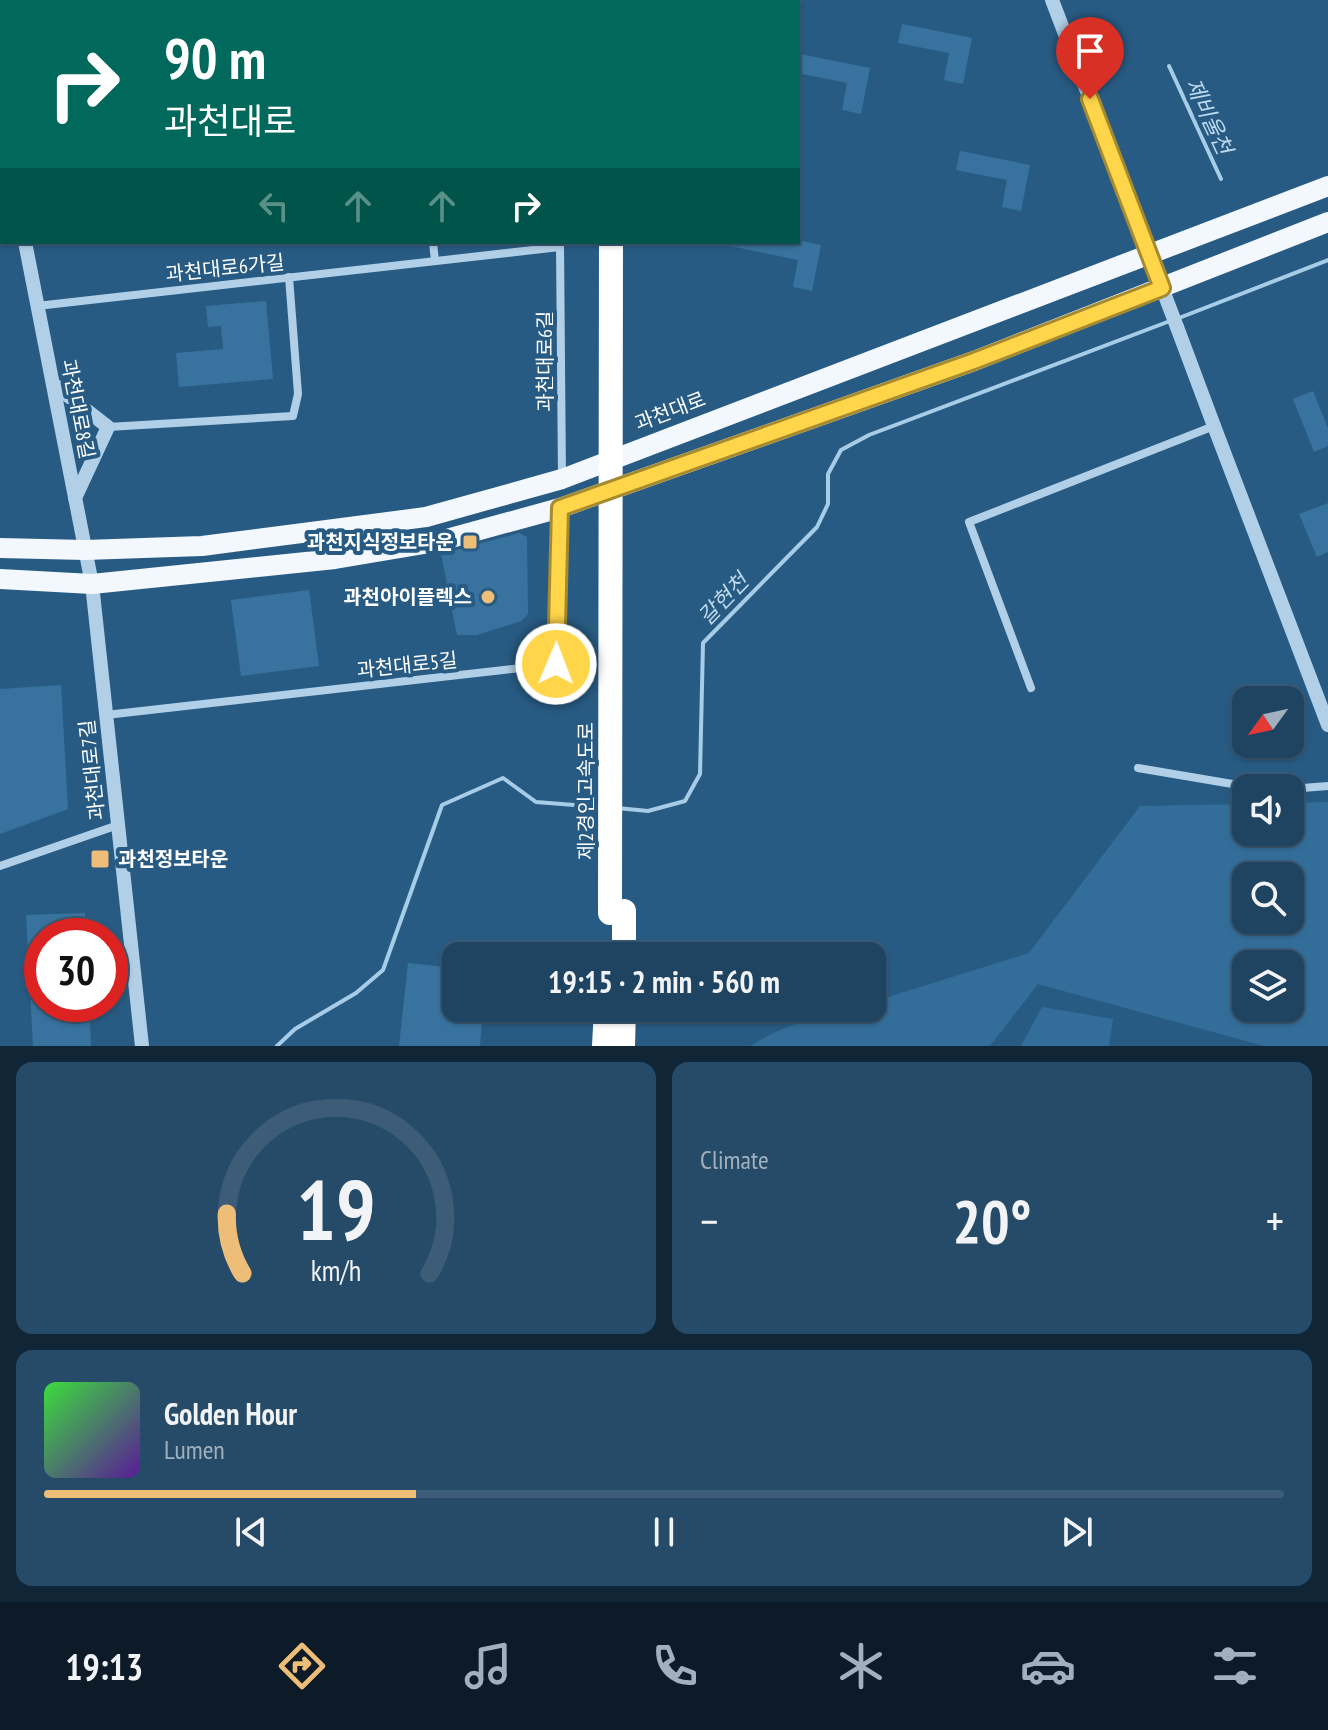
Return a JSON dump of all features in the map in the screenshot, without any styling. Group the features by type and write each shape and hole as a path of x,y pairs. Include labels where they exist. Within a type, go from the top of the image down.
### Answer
{"highway":[{"name":"제2경인고속도로","path":"611,244 617,912 622,942"},
{"name":"제2경인고속도로","path":"611,942 617,912 626,244"},
{"path":"604,1046 605,1022"},
{"path":"623,1046 624,1022"}],"main road":[{"name":"과천대로","path":"0,548 85,550 202,546 426,517 562,479 1328,186"},
{"path":"0,579 92,584 395,550 436,542 560,508 974,361 1328,222"}],"street":[{"path":"1052,0 1328,725"},
{"name":"과천대로8길","path":"25,244 92,584"},
{"path":"433,244 435,261"},
{"name":"과천대로6가길","path":"37,306 560,245"},
{"name":"과천대로6길","path":"560,245 562,479"},
{"path":"53,384 108,427 293,416 298,394 289,277"},
{"path":"1031,688 969,522 1214,426"},
{"path":"75,498 108,427"},
{"name":"과천대로5길","path":"106,715 556,664 560,508"},
{"name":"과천대로7길","path":"92,584 142,1046"},
{"path":"1138,768 1232,784"},
{"path":"1304,788 1328,786"},
{"path":"0,866 118,825"}],"shaded area":[{"path":"1328,802 1328,1046 1264,1046 1038,984 990,1046 750,1046 801,1022 886,1022 886,998 1029,953 1140,806 1232,804 1232,846 1304,846 1304,803"},
{"path":"1042,1007 1113,1019 1109,1046 1021,1046"}],"building":[{"path":"902,24 972,38 963,84 944,80 949,53 898,43"},
{"path":"800,54 870,68 861,114 842,110 847,83 800,73"},
{"path":"960,151 1030,165 1021,211 1002,207 1007,180 956,170"},
{"path":"800,240 821,245 812,291 793,287 798,260 730,246 800,244"},
{"path":"266,301 273,379 179,387 176,353 223,349 221,326 208,327 206,306"},
{"path":"1313,391 1328,428 1328,446 1314,452 1293,399"},
{"path":"1328,503 1328,552 1317,557 1299,514"},
{"name":"과천아이플렉스","path":"519,533 527,537 528,614 521,621 477,635 457,635 441,554"},
{"path":"309,590 319,666 241,676 231,600"},
{"path":"61,685 68,809 0,834 0,689"},
{"path":"85,913 85,918 26,918 26,915"},
{"path":"408,963 442,967 442,1022 482,1022 480,1046 399,1046"},
{"path":"32,1022 90,1022 91,1046 33,1046"}],"waterway":[{"name":"제비울천","path":"1169,66 1221,179"},
{"name":"갈현천","path":"1179,318 1328,260"},
{"name":"갈현천","path":"617,808 648,811 685,801 700,774 703,643 817,527 828,504 828,474 841,450 869,435 1170,321"},
{"name":"갈현천","path":"277,1046 295,1029 356,993 383,970 442,805 503,778 536,802 600,807"}],"place":[{"name":"과천지식정보타운","path":"470,542"},
{"name":"과천아이플렉스","path":"488,597"},
{"name":"과천정보타운","path":"100,859"}],"route":[{"path":"556,664 560,508 974,361 1162,288 1090,99"}]}
